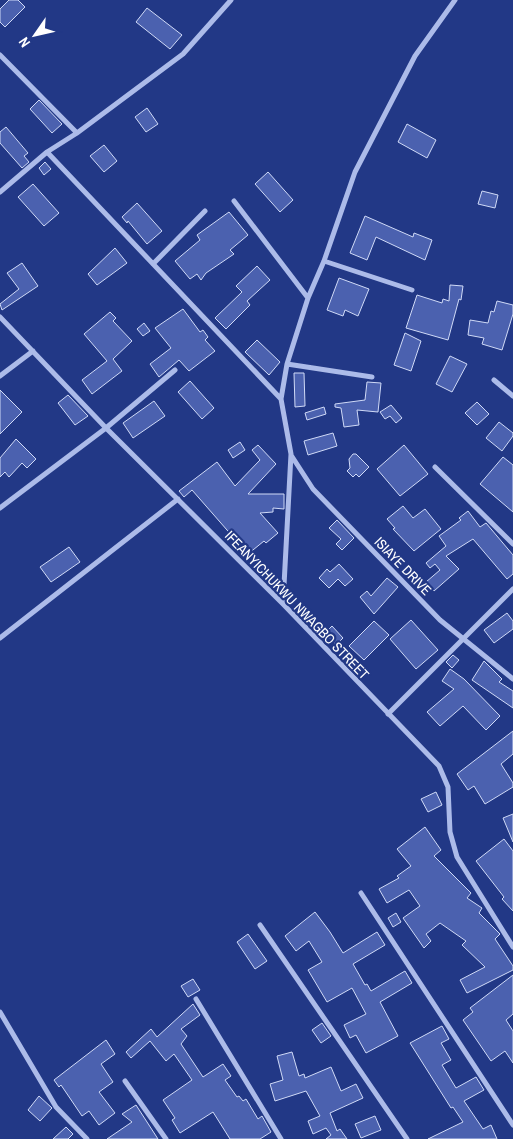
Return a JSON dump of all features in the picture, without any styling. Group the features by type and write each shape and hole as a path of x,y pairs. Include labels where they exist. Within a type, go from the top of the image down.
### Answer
{"street":[{"path":"0,192 47,152 77,133 183,54 231,0"},
{"path":"283,604 291,454 281,399 287,364 308,298 324,262 354,172 415,56 455,0"},
{"path":"0,55 77,133"},
{"path":"47,152 281,399"},
{"path":"234,201 308,298"},
{"path":"153,264 205,211"},
{"path":"324,262 412,290"},
{"name":"IFEANYICHUKWU NWAGBO STREET","path":"0,317 106,428 283,604 439,766 448,787 450,832 457,857 513,947"},
{"path":"0,376 33,351"},
{"path":"287,364 372,377"},
{"path":"0,508 106,428 175,370"},
{"path":"494,380 513,396"},
{"name":"ISIAYE DRIVE","path":"291,454 313,489 462,640 513,679"},
{"path":"435,467 513,544"},
{"path":"0,638 178,499"},
{"path":"388,714 513,589"},
{"path":"361,893 513,1125"},
{"path":"260,925 407,1139"},
{"path":"196,999 281,1139"},
{"path":"0,1012 56,1106 87,1139"},
{"path":"125,1081 166,1139"}],"building":[{"path":"9,0 18,0 25,7 5,27 0,22 0,9"},
{"path":"147,8 182,35 170,49 136,22"},
{"path":"39,100 62,124 52,133 30,109"},
{"path":"147,108 158,124 146,132 135,117"},
{"path":"407,124 436,140 427,158 398,142"},
{"path":"6,127 28,153 24,156 29,162 22,168 0,143 0,132"},
{"path":"104,145 117,161 104,172 90,156"},
{"path":"45,162 51,169 44,175 39,168"},
{"path":"268,172 293,200 280,212 255,184"},
{"path":"33,184 59,213 44,226 18,197"},
{"path":"482,191 498,195 495,208 478,204"},
{"path":"137,203 162,231 147,244 128,221 127,223 122,217"},
{"path":"229,212 248,235 230,250 234,254 206,273 201,280 197,274 190,279 175,261 200,240 197,235"},
{"path":"365,216 413,237 414,233 432,240 425,260 376,237 367,260 350,253"},
{"path":"115,248 127,263 97,285 88,274"},
{"path":"22,263 38,286 2,310 0,304 19,289 7,273"},
{"path":"257,266 270,280 247,301 250,305 226,329 215,318 242,292 236,286"},
{"path":"339,278 369,289 358,316 345,310 343,316 327,310"},
{"path":"450,285 463,286 461,300 459,299 448,340 406,328 417,295 442,303 443,299 449,301"},
{"path":"497,301 513,305 513,314 502,350 482,344 484,338 468,335 470,320 488,323 491,311 494,312"},
{"path":"183,309 200,332 203,330 208,337 205,340 215,351 189,371 179,360 159,377 150,364 171,348 155,328"},
{"path":"110,312 116,318 113,321 132,341 113,359 122,371 92,394 82,380 107,361 84,334"},
{"path":"144,323 150,331 143,336 137,329"},
{"path":"405,333 421,341 411,371 394,365"},
{"path":"257,340 280,362 269,375 245,352"},
{"path":"450,356 467,364 452,392 436,384"},
{"path":"294,373 304,373 305,406 295,407"},
{"path":"190,381 214,408 202,419 178,392"},
{"path":"367,382 381,383 378,412 357,410 359,425 344,427 341,408 335,407 335,404 365,400"},
{"path":"0,390 22,412 0,434"},
{"path":"68,395 88,416 75,425 58,403"},
{"path":"154,401 165,416 133,438 123,423"},
{"path":"477,402 489,414 477,425 465,413"},
{"path":"391,405 402,418 396,423 390,416 385,419 380,412"},
{"path":"324,407 326,414 307,420 305,413"},
{"path":"499,422 513,433 513,436 502,451 486,438"},
{"path":"333,433 337,446 308,455 304,441"},
{"path":"16,439 36,459 27,468 22,463 9,477 5,472 0,477 0,458"},
{"path":"240,442 245,450 233,458 228,450"},
{"path":"258,445 276,464 248,494 284,494 284,509 273,508 273,512 260,513 278,533 248,554 192,490 184,497 179,491 217,462 235,486 260,460 252,450"},
{"path":"404,445 428,474 400,496 377,469"},
{"path":"353,454 356,454 369,467 359,477 356,474 353,477 347,471 350,468 349,459"},
{"path":"503,457 513,465 513,512 480,484"},
{"path":"403,506 413,518 425,509 441,529 414,551 393,529 395,528 387,519"},
{"path":"468,511 480,527 486,523 513,555 513,574 507,579 473,539 446,556 459,569 434,591 426,582 440,570 435,564 430,568 426,563 446,546 439,536 461,520 459,518"},
{"path":"337,520 354,538 342,550 336,544 341,539 329,528"},
{"path":"69,547 80,562 51,582 40,567"},
{"path":"260,563 267,572 261,576 253,568"},
{"path":"339,564 353,579 345,586 338,579 329,588 319,578 327,569 330,572"},
{"path":"387,578 398,587 374,614 360,597 367,591 371,596"},
{"path":"507,613 513,621 513,629 494,643 484,630"},
{"path":"411,620 438,650 416,669 390,639"},
{"path":"374,621 389,635 364,660 349,646"},
{"path":"332,626 343,638 336,645 325,633"},
{"path":"453,655 459,660 452,668 446,662"},
{"path":"484,661 502,679 499,682 513,691 513,708 472,680"},
{"path":"450,669 464,679 500,716 486,730 463,706 440,726 427,712 454,689 442,681"},
{"path":"513,731 513,754 501,764 513,783 513,787 485,804 474,786 468,790 457,774"},
{"path":"436,792 442,805 428,812 421,799"},
{"path":"513,814 513,842 503,818"},
{"path":"425,827 441,850 434,856 471,893 467,898 482,908 479,913 500,934 495,939 513,966 513,970 467,993 460,980 485,967 462,945 466,941 440,923 426,934 431,941 424,948 403,918 420,906 409,890 387,903 379,889 399,878 397,876 411,866 397,849"},
{"path":"504,839 513,851 513,911 502,899 504,897 476,861"},
{"path":"315,912 343,953 377,932 385,945 353,964 365,985 367,984 371,991 405,971 412,983 380,1002 398,1036 366,1053 356,1035 350,1038 344,1025 366,1014 352,988 327,1002 308,970 322,962 309,941 296,951 285,936"},
{"path":"396,913 401,922 393,927 388,918"},
{"path":"248,934 267,961 255,969 237,942"},
{"path":"513,975 513,1014 506,1020 513,1031 513,1063 505,1051 491,1061 463,1020 473,1012 470,1008"},
{"path":"193,979 200,990 188,997 181,986"},
{"path":"193,1004 200,1015 181,1029 187,1036 181,1044 203,1077 223,1064 231,1076 225,1080 237,1097 239,1096 243,1101 246,1099 258,1119 262,1116 271,1132 260,1139 230,1139 213,1112 180,1133 172,1120 175,1118 163,1100 192,1080 174,1054 166,1061 150,1041 131,1058 126,1052 151,1029 157,1037"},
{"path":"322,1023 331,1036 321,1043 312,1030"},
{"path":"442,1026 449,1039 441,1043 451,1060 442,1065 456,1088 476,1077 484,1090 464,1101 483,1129 491,1125 497,1139 428,1139 463,1122 453,1107 451,1108 410,1043"},
{"path":"106,1040 115,1054 101,1064 113,1082 99,1092 115,1113 99,1125 89,1111 82,1116 61,1085 59,1087 54,1080"},
{"path":"292,1052 299,1076 304,1074 305,1078 331,1067 341,1091 356,1084 363,1098 330,1113 337,1131 340,1129 347,1139 326,1139 331,1135 326,1128 313,1134 308,1121 320,1116 306,1091 275,1101 270,1084 283,1080 277,1056"},
{"path":"39,1096 52,1108 40,1121 28,1110"},
{"path":"136,1105 158,1139 107,1139 132,1122 122,1114"},
{"path":"375,1116 381,1130 361,1138 355,1124"},
{"path":"66,1127 73,1134 68,1139 53,1139"}]}
